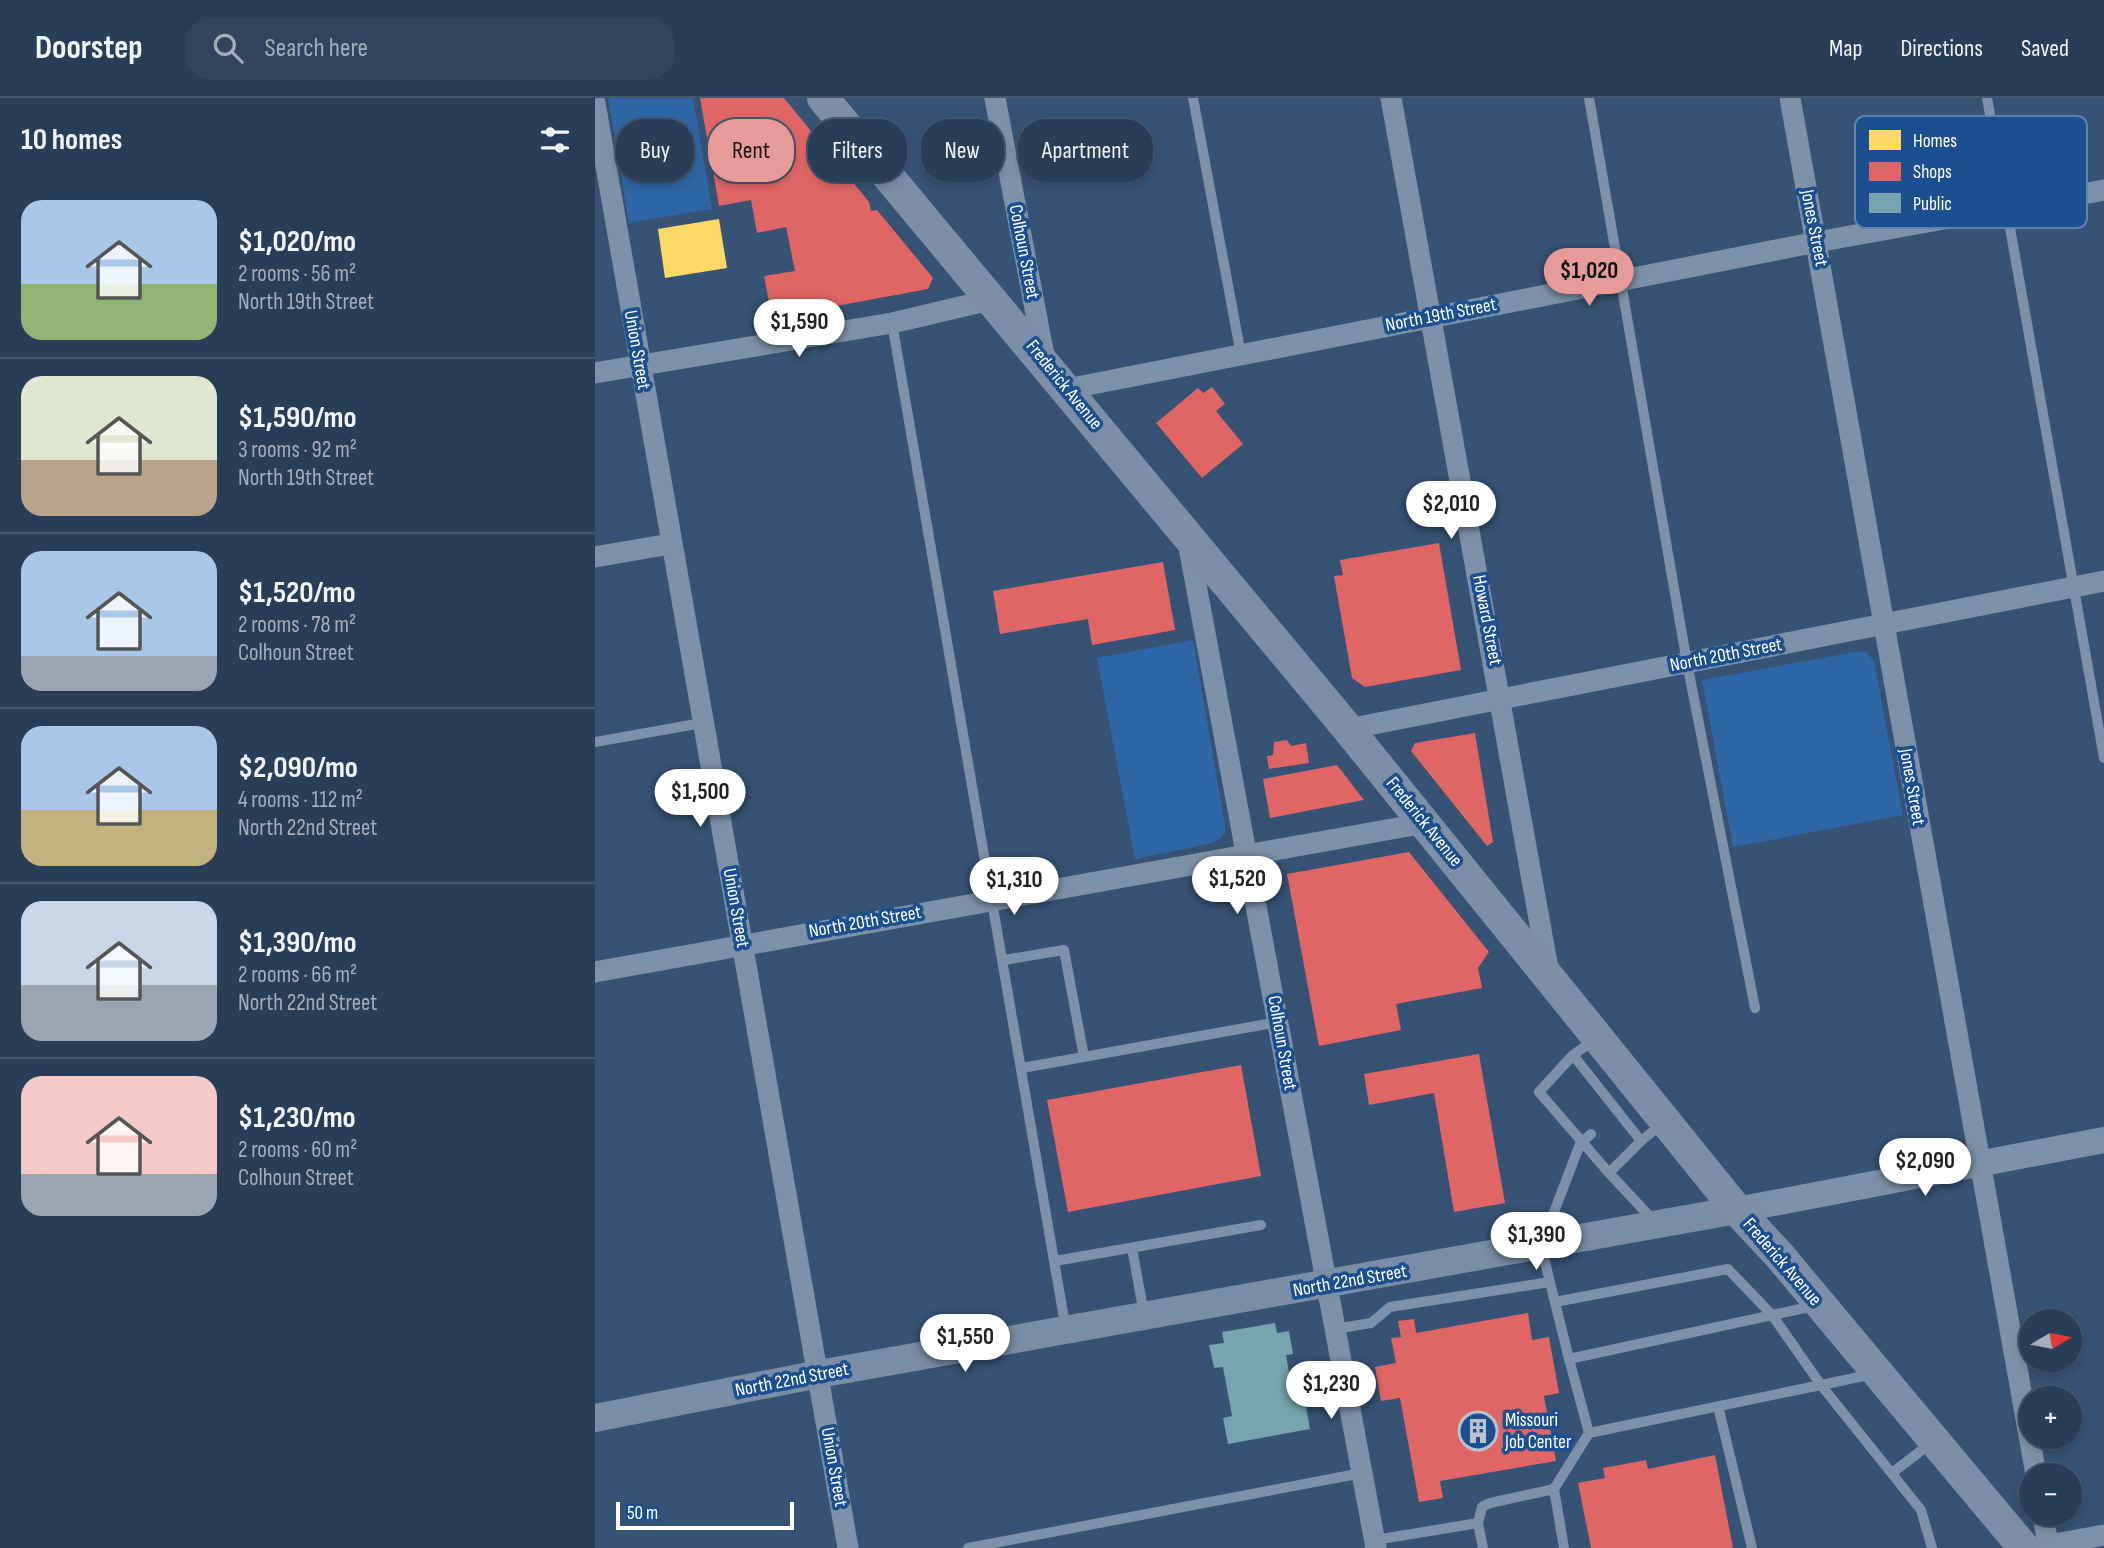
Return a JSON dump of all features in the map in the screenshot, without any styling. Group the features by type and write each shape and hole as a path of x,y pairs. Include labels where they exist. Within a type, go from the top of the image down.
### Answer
{"main road":[{"name":"Frederick Avenue","path":"823,98 994,299 1550,978 1585,1046 1665,1122 1934,1441 2035,1547"},
{"name":"North 22nd Street","path":"595,1418 819,1374 1327,1286 1737,1210"}],"street":[{"name":"Colhoun Street","path":"995,98 1046,364"},
{"name":"Howard Street","path":"1391,98 1550,978"},
{"name":"Jones Street","path":"1790,98 1882,625 2034,1463"},
{"name":"Union Street","path":"595,103 601,178 640,365 848,1548"},
{"name":"North 19th Street","path":"1067,389 1895,228"},
{"path":"595,373 892,323 994,299"},
{"name":"Colhoun Street","path":"1188,539 1375,1544"},
{"path":"595,557 670,544"},
{"name":"North 20th Street","path":"1348,729 2104,581"},
{"name":"North 20th Street","path":"595,972 1425,823"},
{"name":"North 22nd Street","path":"1737,1210 2104,1140"},
{"path":"2040,1526 2035,1547 2104,1535"}],"lane":[{"path":"1193,98 1241,355"},
{"path":"1589,98 1688,663 1755,1008"},
{"path":"1987,98 1990,116"},
{"path":"2011,228 2104,758"},
{"path":"892,323 1067,1331"},
{"path":"595,743 702,723"},
{"path":"1004,960 1064,950 1084,1057"},
{"path":"1022,1069 1278,1022"},
{"path":"1585,1046 1595,1092 1640,1140"},
{"path":"1585,1046 1539,1092 1580,1144 1658,1226"},
{"path":"1562,1121 1573,1111"},
{"path":"1609,1173 1640,1140 1665,1122"},
{"path":"1589,1433 1541,1246 1580,1144 1591,1134"},
{"path":"1055,1261 1261,1225"},
{"path":"1132,1248 1145,1317"},
{"path":"1555,1302 1728,1269 1772,1315 1821,1385 1921,1510 1932,1548"},
{"path":"1334,1329 1371,1323 1390,1307 1550,1282"},
{"path":"1569,1359 1820,1305"},
{"path":"1564,1548 1553,1489 1589,1433 1877,1373"},
{"path":"1718,1406 1752,1548"},
{"path":"1892,1473 1934,1441"},
{"path":"968,1548 1362,1473"},
{"path":"1483,1548 1479,1523 1482,1507 1553,1489"},
{"path":"1375,1544 1479,1523"}],"shaded area":[{"path":"608,98 693,98 712,209 629,223 622,182 694,182 694,119 616,119 616,146"},
{"path":"1193,640 1226,831 1219,840 1208,844 1135,859 1097,658"},
{"path":"1866,652 1874,661 1903,815 1733,847 1702,680"}],"building: Homes":[{"path":"719,219 727,268 665,278 658,229"}],"building: Shops":[{"path":"700,98 784,98 808,127 808,182 853,182 869,202 871,211 877,210 933,278 928,289 772,318 764,276 795,271 786,227 757,233 751,200 719,206 715,182 794,182 794,119 708,119 708,143"},
{"path":"1212,387 1225,404 1216,411 1243,444 1202,478 1156,423 1198,388 1203,393"},
{"path":"1439,543 1461,670 1365,687 1352,678 1334,576 1343,575 1340,560"},
{"path":"1163,562 1175,630 1092,645 1088,619 1000,634 993,591"},
{"path":"1475,733 1493,842 1487,846 1411,751 1415,743"},
{"path":"1287,740 1291,746 1306,743 1309,763 1269,769 1267,756 1273,755 1274,742"},
{"path":"1337,765 1364,800 1270,818 1263,779"},
{"path":"1409,852 1489,952 1478,968 1482,988 1396,1004 1401,1030 1319,1046 1287,874"},
{"path":"1479,1054 1505,1203 1454,1212 1434,1093 1369,1105 1364,1074"},
{"path":"1241,1065 1261,1176 1068,1212 1047,1100"},
{"name":"Missouri Job Center","path":"1528,1313 1532,1340 1549,1337 1559,1393 1544,1396 1556,1461 1440,1481 1443,1498 1419,1502 1400,1398 1381,1401 1375,1367 1396,1363 1391,1338 1401,1337 1398,1321 1414,1319 1416,1333"},
{"path":"1715,1455 1733,1548 1591,1548 1578,1483 1605,1478 1603,1468 1646,1460 1648,1469"}],"building: Public":[{"path":"1275,1323 1277,1333 1289,1331 1293,1354 1286,1355 1293,1397 1304,1395 1310,1429 1228,1444 1223,1418 1232,1416 1223,1367 1214,1368 1209,1345 1224,1343 1222,1332"}],"place":[{"name":"Missouri Job Center","path":"1478,1431"}]}
